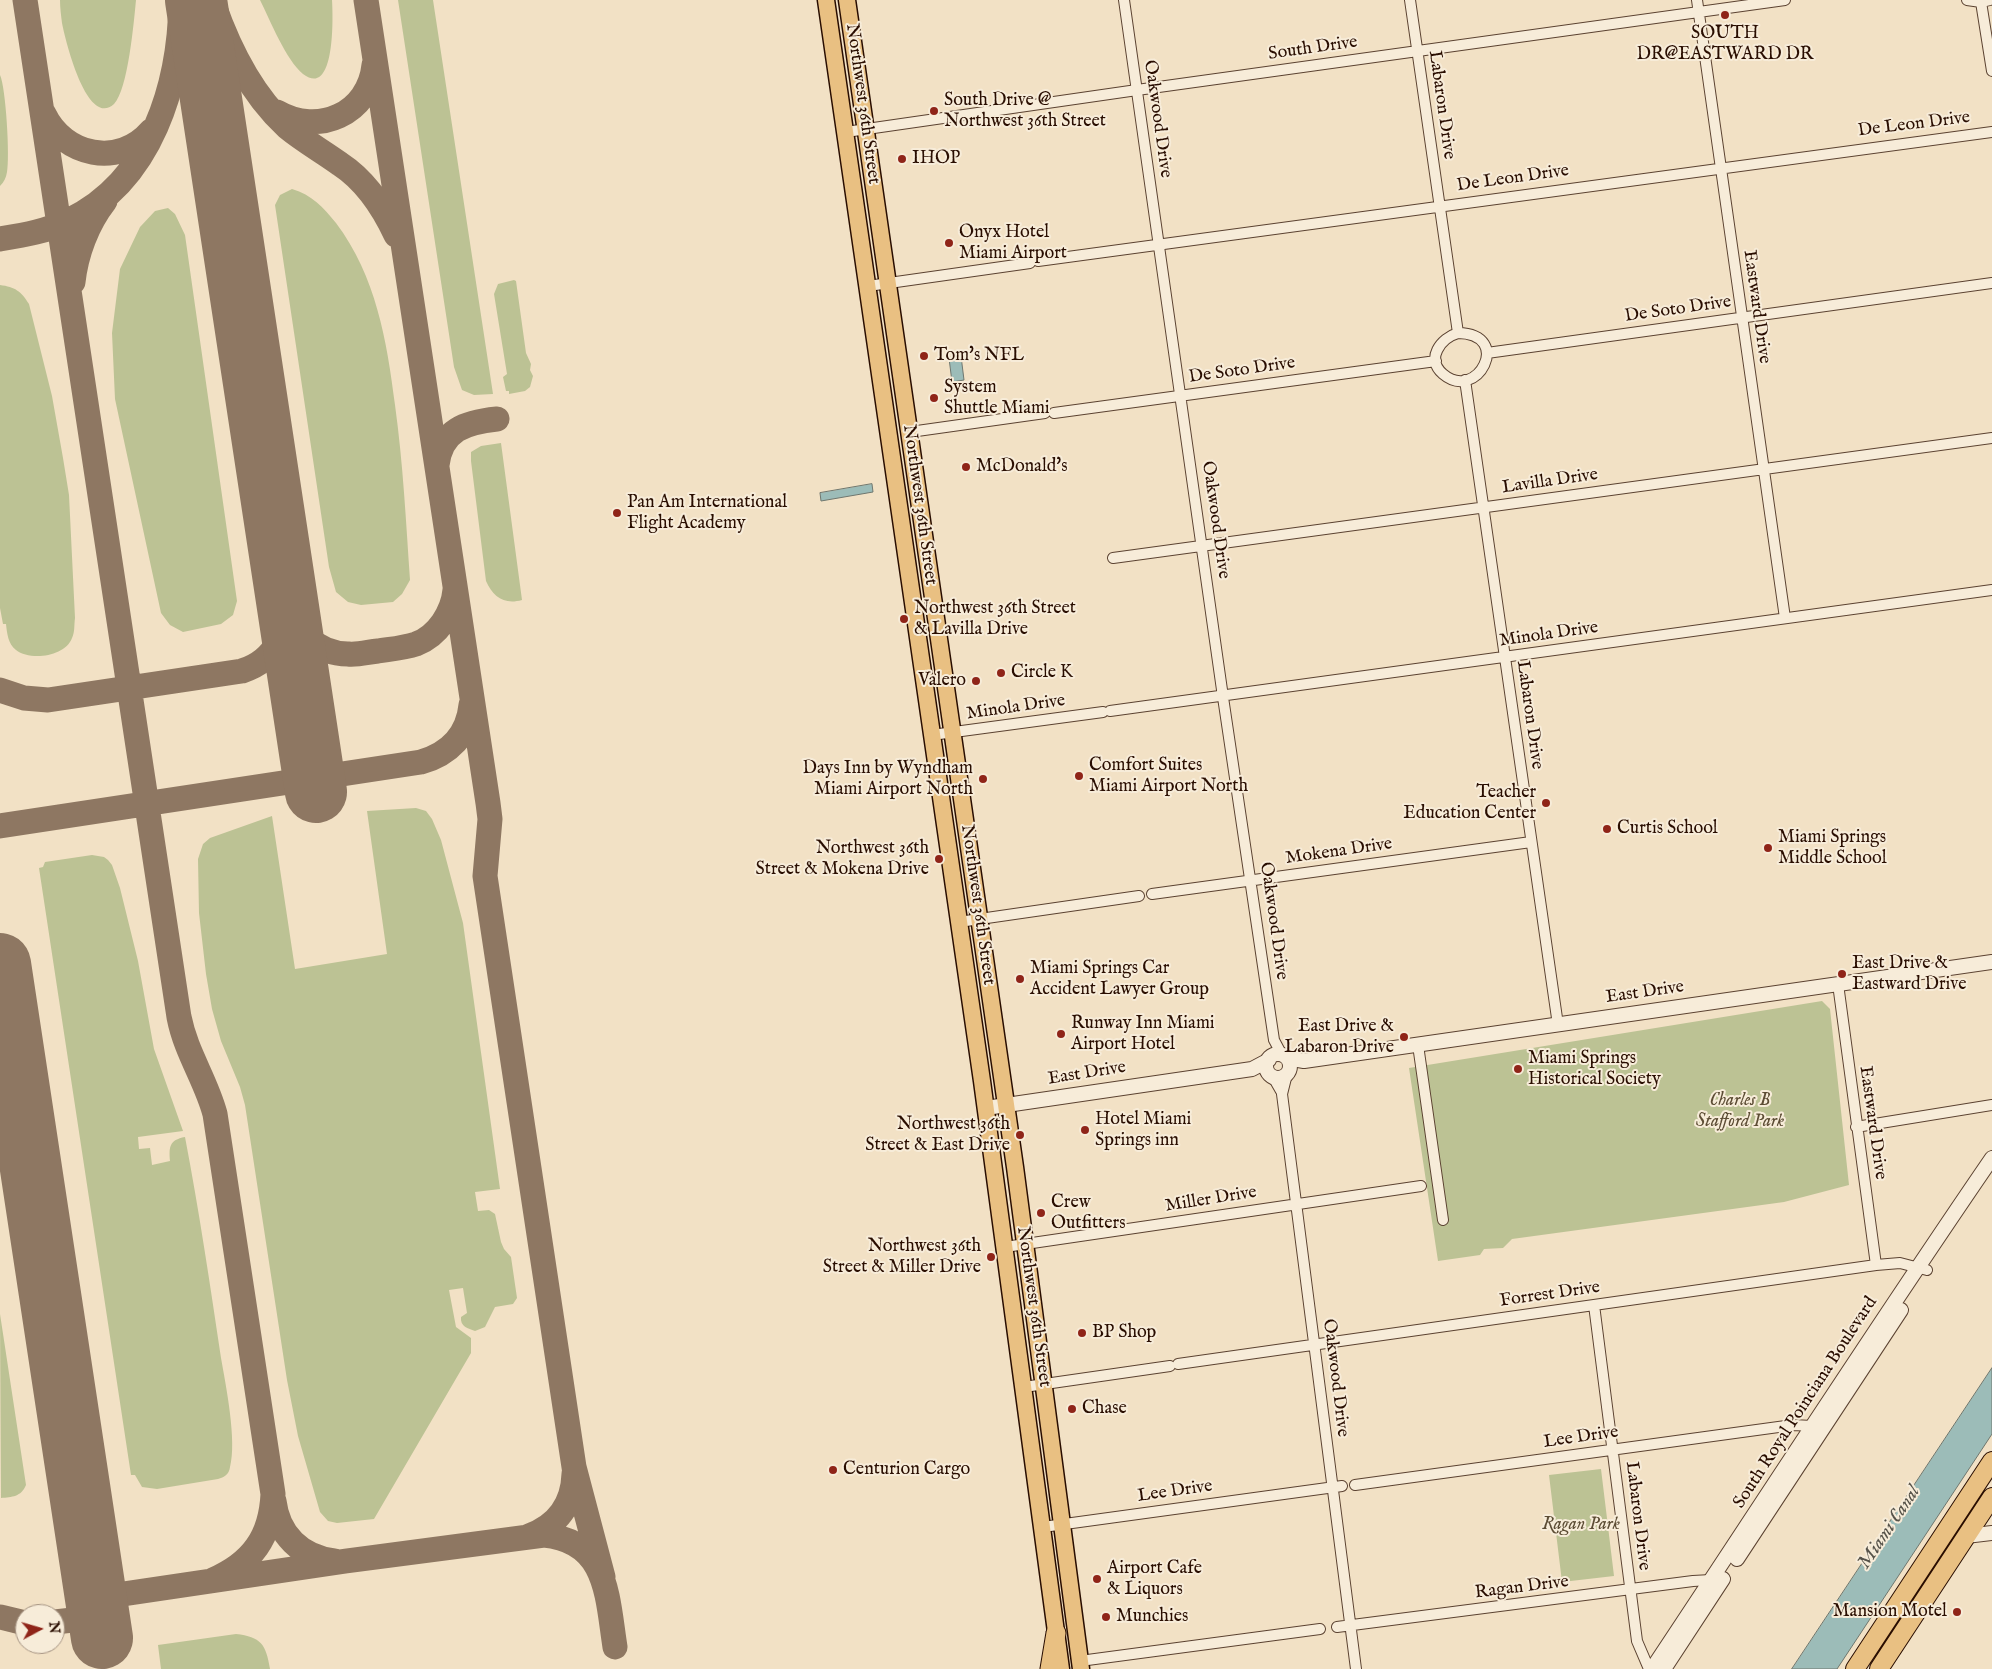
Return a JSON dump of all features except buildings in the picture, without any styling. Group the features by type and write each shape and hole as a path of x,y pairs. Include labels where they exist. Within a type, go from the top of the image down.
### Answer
{"highway":[{"path":"1855,1669 1992,1461"},
{"path":"1879,1669 1992,1497"},
{"path":"1050,1669 1056,1629"}],"main road":[{"name":"Northwest 36th Street","path":"826,0 986,1108 1061,1669"},
{"name":"Northwest 36th Street","path":"847,0 1026,1244 1081,1665"},
{"path":"881,381 891,394 898,425 910,432"},
{"path":"906,554 927,551"},
{"path":"1056,1629 1062,1646 1070,1657 1081,1665"}],"street":[{"name":"Oakwood Drive","path":"1124,0 1222,695 1282,1091 1315,1344 1338,1487 1350,1626 1356,1669"},
{"name":"Labaron Drive","path":"1410,0 1458,333"},
{"name":"Eastward Drive","path":"1697,0 1785,618"},
{"name":"South Drive","path":"846,132 1785,0"},
{"path":"1968,0 1985,1 1992,71"},
{"name":"De Leon Drive","path":"868,286 1721,167 1992,132"},
{"name":"De Soto Drive","path":"1487,353 1992,283"},
{"path":"1458,333 1476,337 1483,343 1487,353 1487,360 1481,372 1465,380 1452,379 1443,374 1436,362 1436,354 1440,343 1445,338 1458,333"},
{"name":"De Soto Drive","path":"910,432 1436,362"},
{"name":"Labaron Drive","path":"1465,380 1558,1025"},
{"name":"Lavilla Drive","path":"1112,558 1992,438"},
{"name":"Minola Drive","path":"932,735 1992,590"},
{"name":"Mokena Drive","path":"1152,894 1531,842"},
{"path":"959,922 1139,896"},
{"name":"East Drive","path":"986,1108 1278,1064 1992,962"},
{"name":"Eastward Drive","path":"1838,984 1876,1265"},
{"path":"1418,1045 1443,1220"},
{"path":"1856,1127 1992,1105"},
{"name":"South Royal Poinciana Boulevard","path":"1664,1669 1992,1158"},
{"name":"South Royal Poinciana Boulevard","path":"1650,1669 1812,1426 1922,1268 1992,1175"},
{"name":"Miller Drive","path":"1005,1247 1421,1186"},
{"name":"Forrest Drive","path":"1024,1387 1876,1265 1900,1263 1922,1268"},
{"name":"Labaron Drive","path":"1594,1305 1636,1641 1650,1669"},
{"name":"Lee Drive","path":"1355,1485 1793,1425 1812,1426"},
{"name":"Lee Drive","path":"1043,1527 1338,1487"},
{"path":"1966,1536 1992,1533"},
{"name":"Ragan Drive","path":"1337,1628 1711,1580"},
{"path":"1081,1665 1320,1629"}],"green space":[{"path":"60,0 136,0 127,70 119,96 114,104 104,108 95,104 86,94 68,46 62,23"},
{"path":"260,0 332,0 333,21 330,52 322,75 314,79 303,74 297,68 279,39"},
{"path":"398,0 433,0 493,394 474,395 462,390 454,367"},
{"path":"0,75 6,108 8,164 5,180 0,186"},
{"path":"292,189 311,198 336,223 350,243 361,265 378,310 392,381 404,492 410,580 402,594 393,602 361,605 348,602 336,592 329,567 275,205 280,195"},
{"path":"168,208 175,214 185,235 237,601 233,615 221,624 183,632 170,625 161,613 115,399 112,333 120,269 140,227 155,211"},
{"path":"516,281 526,353 531,364 530,370 533,376 530,387 525,391 509,394 509,391 506,391 503,377 507,374 494,294 498,284"},
{"path":"0,285 17,290 29,304 52,396 69,495 74,631 68,644 55,653 47,655 30,655 13,648 8,638 6,624 3,624 0,608"},
{"path":"501,443 522,600 516,601 500,598 492,591 486,581 471,461 471,452 481,446"},
{"path":"416,808 426,811 432,819 441,840 463,923 500,1189 475,1192 478,1211 489,1210 495,1214 501,1242 511,1257 517,1298 513,1304 495,1307 485,1327 475,1331 465,1327 461,1320 461,1317 467,1313 463,1288 449,1290 456,1327 471,1338 471,1353 374,1519 337,1523 328,1521 320,1512 298,1436 287,1380 245,1105 240,1087 221,1041 212,1009 199,913 198,859 203,844 210,838 272,816 295,969 387,954 367,811"},
{"path":"92,855 104,857 108,860 112,865 120,888 138,961 154,1049 183,1131 138,1137 139,1149 150,1148 152,1165 170,1161 171,1145 176,1140 185,1137 200,1219 232,1428 232,1456 227,1474 218,1479 157,1489 142,1487 135,1475 131,1475 39,868 43,867 45,862"},
{"name":"Charles B Stafford Park","path":"1822,1001 1830,1009 1849,1185 1784,1202 1512,1239 1503,1248 1484,1249 1480,1255 1438,1261 1409,1068"},
{"path":"0,1314 26,1485 19,1494 1,1498"},
{"name":"Ragan Park","path":"1601,1469 1614,1576 1562,1582 1549,1475"},
{"path":"236,1634 251,1637 261,1643 267,1653 270,1669 161,1669 158,1645"}],"water":[{"path":"961,356 964,380 952,382 949,358"},
{"path":"872,484 873,492 821,501 820,493"},
{"name":"Miami Canal","path":"1992,1368 1992,1434 1837,1669 1792,1669"}],"taxiway":[{"path":"25,0 179,1017 186,1043 207,1090 215,1114 273,1494 268,1523 257,1547 239,1565 213,1580"},
{"path":"0,239 45,230 62,224 98,203 122,181 141,155 156,127 167,96 175,65 181,0"},
{"path":"212,0 233,52 262,99 287,127 358,178 373,195 396,235"},
{"path":"366,0 488,803 490,819 485,876 574,1467 603,1577"},
{"path":"277,112 293,119 309,122 324,121 339,116 352,108 362,96 370,82 374,65"},
{"path":"44,114 53,128 65,140 78,148 93,152 108,153 124,150 138,143 151,131"},
{"path":"73,282 83,240 93,219 105,201"},
{"path":"437,465 439,453 444,443 457,430 475,423 497,419"},
{"path":"287,600 295,621 316,645 336,653 356,654 407,646 424,640 437,629 448,615 455,590"},
{"path":"0,690 24,698 48,700 242,671 255,666 264,659 278,642 284,620 286,595"},
{"path":"0,826 421,762 440,754 455,742 466,725 471,705"},
{"path":"529,1536 548,1526 562,1512 570,1495 574,1474"},
{"path":"274,1501 280,1524 293,1542 311,1555 334,1561"},
{"path":"96,1598 346,1561 544,1535 565,1539 581,1548 592,1560 600,1574 606,1591 615,1647"},
{"path":"0,1617 15,1621"},
{"path":"65,1621 99,1617"}],"runway":[{"path":"196,0 316,792"},
{"path":"0,964 102,1638"}],"place":[{"name":"SOUTH DR@EASTWARD DR","path":"1725,15"},
{"name":"South Drive @ Northwest 36th Street","path":"934,111"},
{"name":"IHOP","path":"902,159"},
{"name":"Onyx Hotel Miami Airport","path":"949,243"},
{"name":"Tom's NFL","path":"924,356"},
{"name":"System Shuttle Miami","path":"934,398"},
{"name":"McDonald's","path":"966,467"},
{"name":"Pan Am International Flight Academy","path":"617,513"},
{"name":"Northwest 36th Street & Lavilla Drive","path":"904,619"},
{"name":"Circle K","path":"1001,673"},
{"name":"Valero","path":"976,681"},
{"name":"Comfort Suites Miami Airport North","path":"1079,776"},
{"name":"Days Inn by Wyndham Miami Airport North","path":"983,779"},
{"name":"Teacher Education Center","path":"1546,803"},
{"name":"Curtis School","path":"1607,829"},
{"name":"Miami Springs Middle School","path":"1768,848"},
{"name":"Northwest 36th Street & Mokena Drive","path":"939,859"},
{"name":"East Drive & Eastward Drive","path":"1842,974"},
{"name":"Miami Springs Car Accident Lawyer Group","path":"1020,979"},
{"name":"Runway Inn Miami Airport Hotel","path":"1061,1034"},
{"name":"East Drive & Labaron Drive","path":"1404,1037"},
{"name":"Miami Springs Historical Society","path":"1518,1069"},
{"name":"Hotel Miami Springs inn","path":"1085,1130"},
{"name":"Northwest 36th Street & East Drive","path":"1020,1135"},
{"name":"Crew Outfitters","path":"1041,1213"},
{"name":"Northwest 36th Street & Miller Drive","path":"991,1257"},
{"name":"BP Shop","path":"1082,1333"},
{"name":"Chase","path":"1072,1409"},
{"name":"Centurion Cargo","path":"833,1470"},
{"name":"Airport Cafe & Liquors","path":"1097,1579"},
{"name":"Mansion Motel","path":"1957,1612"},
{"name":"Munchies","path":"1106,1617"}]}
